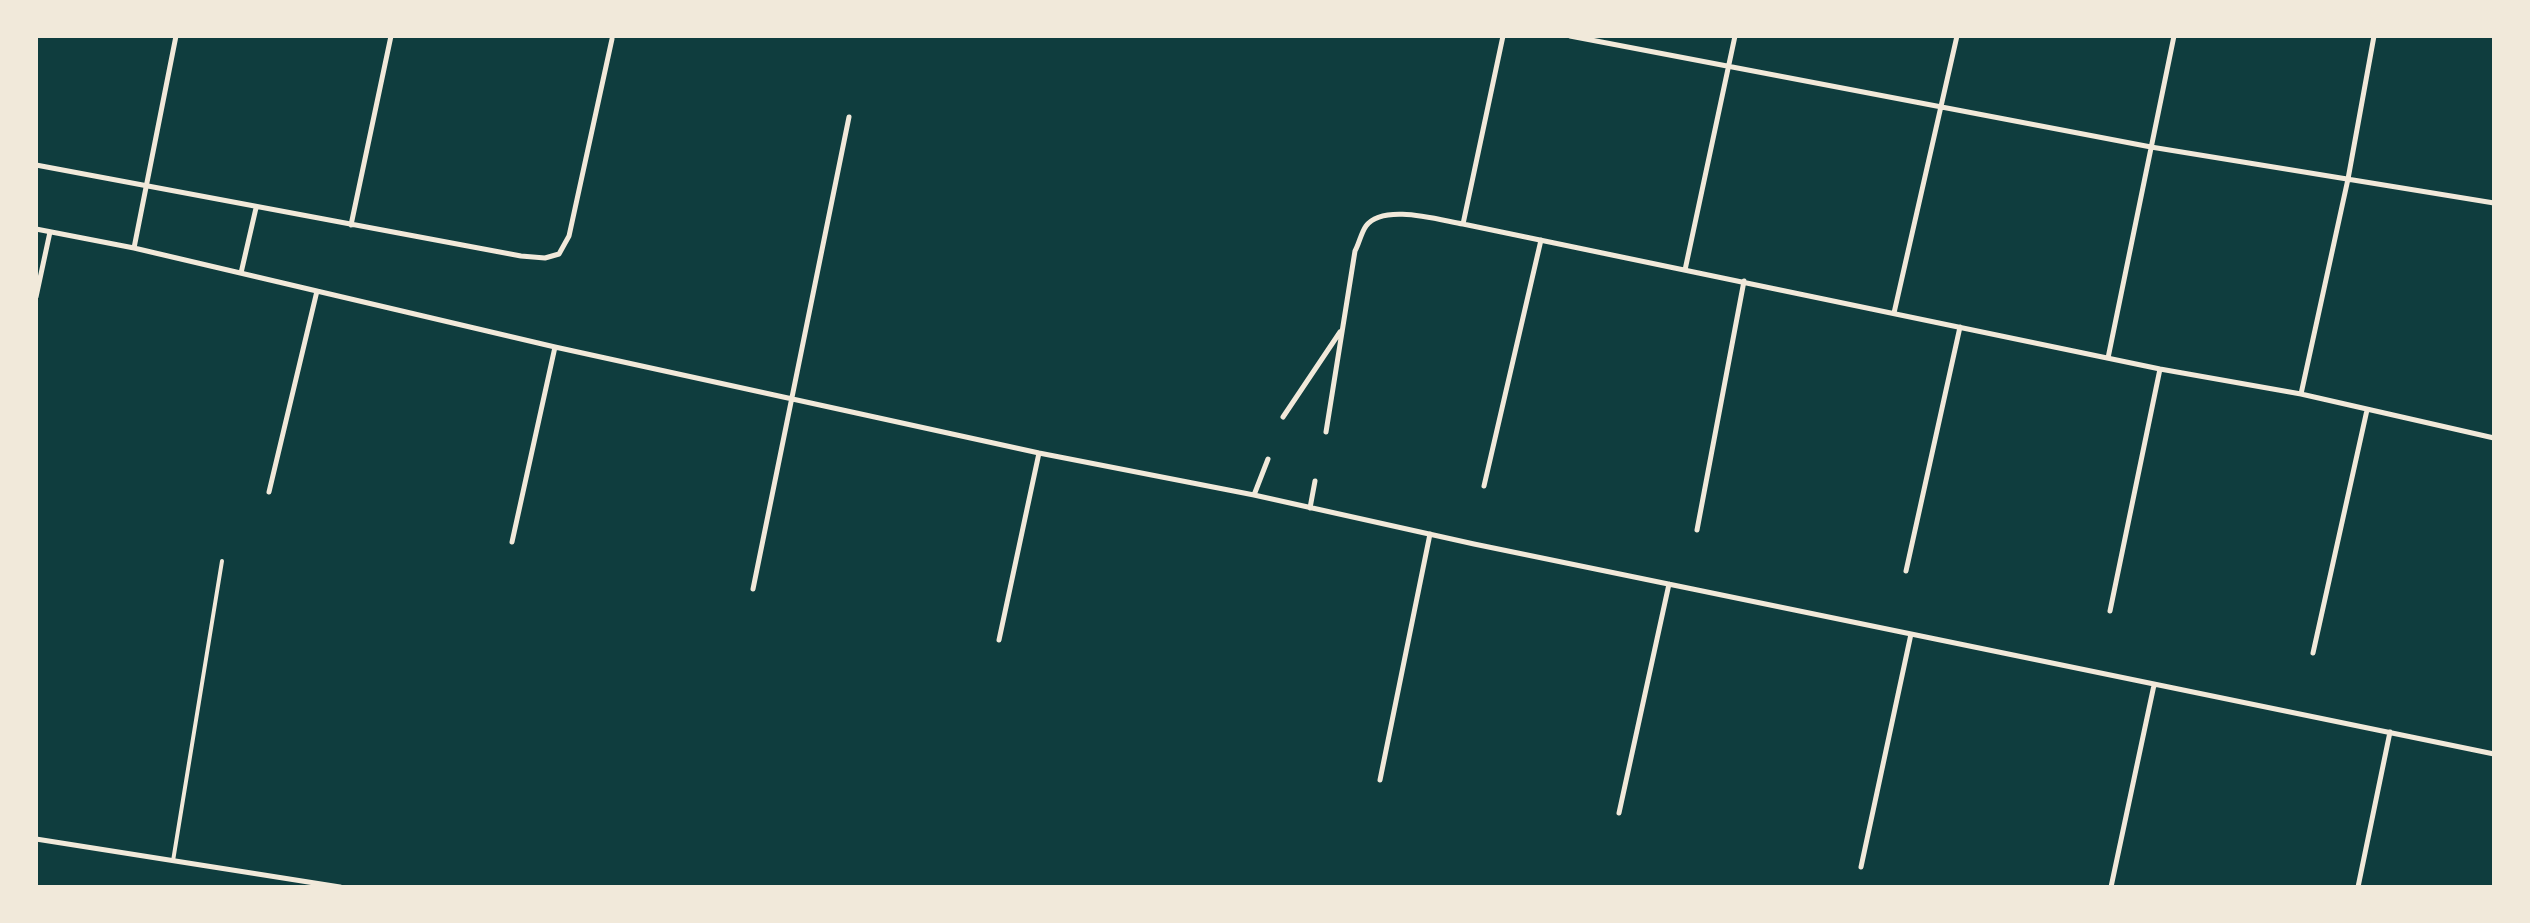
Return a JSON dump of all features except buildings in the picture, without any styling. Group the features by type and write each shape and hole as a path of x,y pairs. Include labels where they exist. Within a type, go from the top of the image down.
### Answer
{"street":[{"path":"134,248 176,36"},
{"path":"351,226 391,36"},
{"path":"1464,224 1503,36"},
{"path":"1570,36 1728,68 1940,106 2151,147 2494,203"},
{"path":"1685,270 1735,36"},
{"path":"1894,313 1957,36"},
{"path":"2108,358 2174,36"},
{"path":"2301,394 2348,180 2374,36"},
{"path":"36,165 351,226 521,256 545,258 559,254 570,236 612,39"},
{"path":"752,589 849,117"},
{"path":"240,273 256,208"},
{"path":"1326,432 1355,252 1367,225 1383,214 1395,213 1464,224 1744,281 2160,369 2301,394 2494,438"},
{"path":"36,229 134,248 555,347 1039,454 1254,495 1669,584 2494,754"},
{"path":"36,296 50,232"},
{"path":"1484,486 1541,240"},
{"path":"1698,530 1744,281"},
{"path":"270,492 318,291"},
{"path":"1906,571 1960,327"},
{"path":"1283,417 1342,329"},
{"path":"512,542 555,347"},
{"path":"2110,611 2160,369"},
{"path":"2313,653 2367,410"},
{"path":"999,640 1039,454"},
{"path":"1254,495 1268,459"},
{"path":"1310,508 1315,481"},
{"path":"1380,780 1430,534"},
{"path":"1619,813 1669,584"},
{"path":"1861,867 1911,634"},
{"path":"2111,887 2154,685"},
{"path":"2358,887 2390,732"},
{"path":"36,839 340,887"}],"lane":[{"path":"173,861 222,561"}]}
